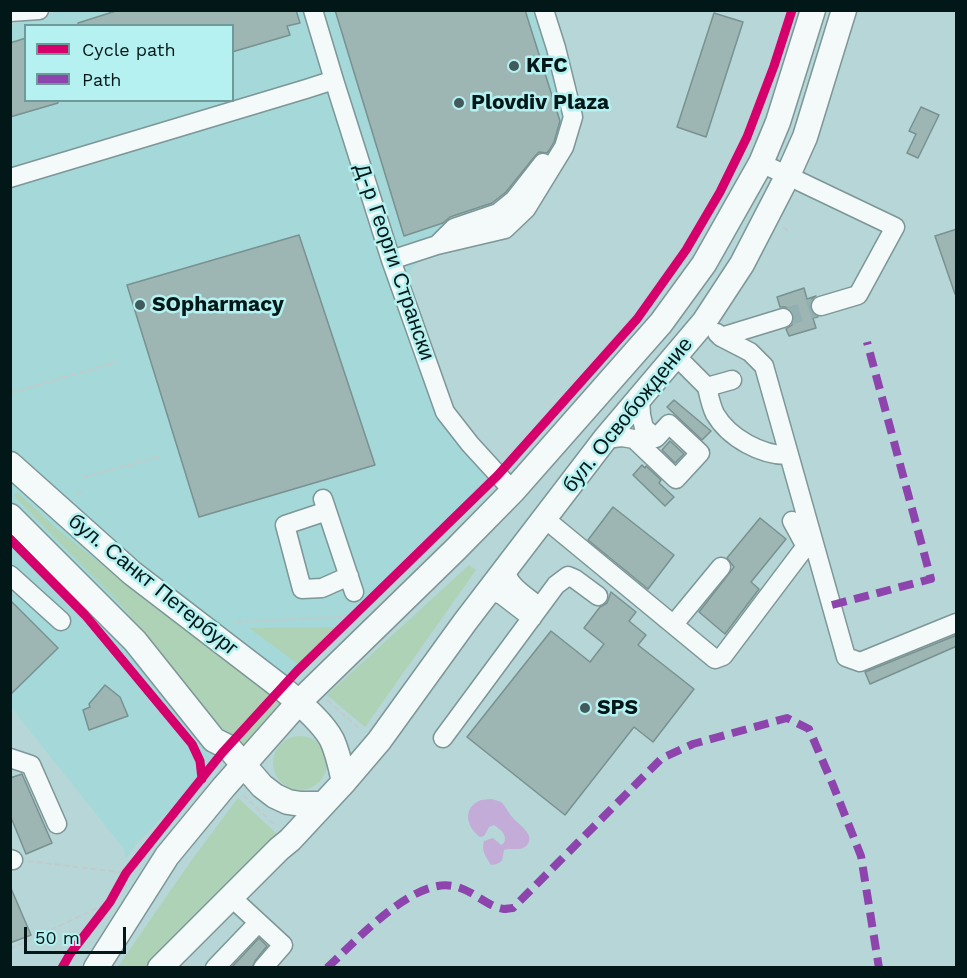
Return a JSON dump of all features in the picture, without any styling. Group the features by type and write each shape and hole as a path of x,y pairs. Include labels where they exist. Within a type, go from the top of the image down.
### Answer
{"main road":[{"name":"бул. Освобождение","path":"243,766 299,702 513,491 662,323 704,264 761,163 778,122 813,10"},
{"name":"бул. Освобождение","path":"322,804 379,741 489,590 605,438 676,356 712,329 805,137 844,10"},
{"name":"бул. Санкт Петербург","path":"10,464 132,573 299,702 331,737 344,782"},
{"name":"бул. Санкт Петербург","path":"10,516 135,641 214,740 228,747 262,786 288,802 322,804"},
{"path":"96,968 167,856 243,766"},
{"path":"160,968 290,840 322,804"}],"street":[{"path":"10,12 39,10"},
{"name":"Д-р Георги Странски","path":"313,10 392,260 445,412 470,444 513,491"},
{"path":"392,260 437,245 505,229 526,209 564,147 573,117 544,10"},
{"path":"10,178 334,80"},
{"path":"437,245 454,228 498,213 514,200 543,163"},
{"path":"761,163 895,226 858,295 821,306"},
{"path":"712,329 783,318"},
{"path":"712,329 750,352 764,366 846,657 860,662 957,623"},
{"path":"676,356 706,387 714,412 724,427 739,440 779,455 789,455"},
{"path":"706,387 732,380"},
{"path":"605,438 621,437 634,440 676,479 700,453 669,424 656,438 644,428 640,399"},
{"path":"325,505 355,592 322,588 302,589 285,525 325,505"},
{"path":"544,518 715,659 723,656 804,548 805,545 792,521"},
{"path":"674,624 721,567"},
{"path":"505,570 507,579 536,613"},
{"path":"10,575 61,621"},
{"path":"443,738 556,585 568,576 598,596"},
{"path":"489,590 536,613"},
{"path":"10,758 31,765 57,824"},
{"path":"231,897 283,945 263,968"},
{"path":"215,968 258,923"}],"path":[{"path":"10,393 117,362"},
{"path":"84,477 162,456"},
{"path":"77,495 83,490"},
{"path":"340,629 353,616 355,592"},
{"path":"236,622 353,616"},
{"path":"327,700 361,730"},
{"path":"243,795 281,831"},
{"path":"12,859 126,873"},
{"path":"121,883 133,864"},
{"path":"96,919 115,892"},
{"path":"10,949 110,902"}],"shaded area":[{"path":"62,10 544,11 573,117 526,209 425,256 413,267 401,284 445,412 498,475 297,671 228,747 228,756 208,772 136,844 126,859 124,849 11,707 11,25"},
{"path":"492,799 503,804 528,834 529,841 525,847 504,850 502,861 491,865 484,851 484,841 493,838 501,845 505,840 504,835 494,825 489,827 484,836 480,837 469,823 468,817 475,803"}],"green space":[{"path":"17,492 58,530 161,611 273,691 231,739 120,604 14,496"},
{"path":"469,565 476,570 365,727 327,695"},
{"path":"336,627 298,664 249,628"},
{"path":"273,701 279,703 243,746 234,742"},
{"path":"300,736 310,738 319,744 325,753 327,763 325,773 319,782 310,788 300,790 290,788 281,782 275,773 273,763 275,753 281,744 290,738"},
{"path":"238,798 277,834 206,909 146,967 117,968 191,861"}],"building":[{"path":"119,10 296,10 300,23 287,26 290,35 234,51 234,24 78,23"},
{"name":"Plovdiv Plaza","path":"335,10 525,10 560,121 550,149 547,153 539,152 506,192 492,203 404,236"},
{"path":"714,13 743,22 706,137 677,127"},
{"path":"24,39 24,102 58,103 10,117 10,43"},
{"path":"921,107 939,115 918,158 907,153 916,134 909,131"},
{"path":"957,229 957,293 955,294 935,236"},
{"path":"299,235 375,465 199,517 127,285"},
{"path":"804,288 807,299 816,296 812,299 810,310 818,317 813,318 816,328 789,336 786,329 792,325 794,315 790,309 780,307 777,297"},
{"path":"674,400 711,431 702,440 667,407"},
{"path":"670,441 684,454 675,463 662,450"},
{"path":"642,465 661,480 659,483 674,497 665,506 633,475"},
{"path":"613,507 674,555 648,589 588,540"},
{"path":"760,518 786,539 751,582 759,589 725,634 699,612 734,567 727,558"},
{"name":"SPS","path":"611,592 636,612 629,621 646,635 638,645 694,689 653,742 634,727 565,815 467,737 551,631 590,662 604,644 584,628 600,607 607,603"},
{"path":"10,600 58,648 10,695"},
{"path":"957,635 957,646 870,684 865,672"},
{"path":"105,685 120,697 128,716 89,730 83,710 90,707 89,704"},
{"path":"22,774 52,843 26,854 10,815 10,778"},
{"path":"10,886 31,935 10,943"},
{"path":"259,938 267,946 252,968 231,968"}],"tunnel":[{"path":"783,318 821,306"}],"marked path":[{"path":"832,605 931,579 867,342"},
{"path":"327,968 385,914 420,892 437,886 460,888 498,908 513,908 662,758 693,744 787,718 809,729 861,856 879,968"}],"cycle path":[{"path":"62,968 110,902 126,873 222,753 297,671 498,475 637,319 686,250 720,192 747,137 792,10"},
{"path":"10,539 85,615 192,744 200,761 202,779"}],"place":[{"name":"KFC","path":"514,66"},
{"name":"Plovdiv Plaza","path":"459,103"},
{"name":"SOpharmacy","path":"140,305"},
{"name":"SPS","path":"585,708"}]}
